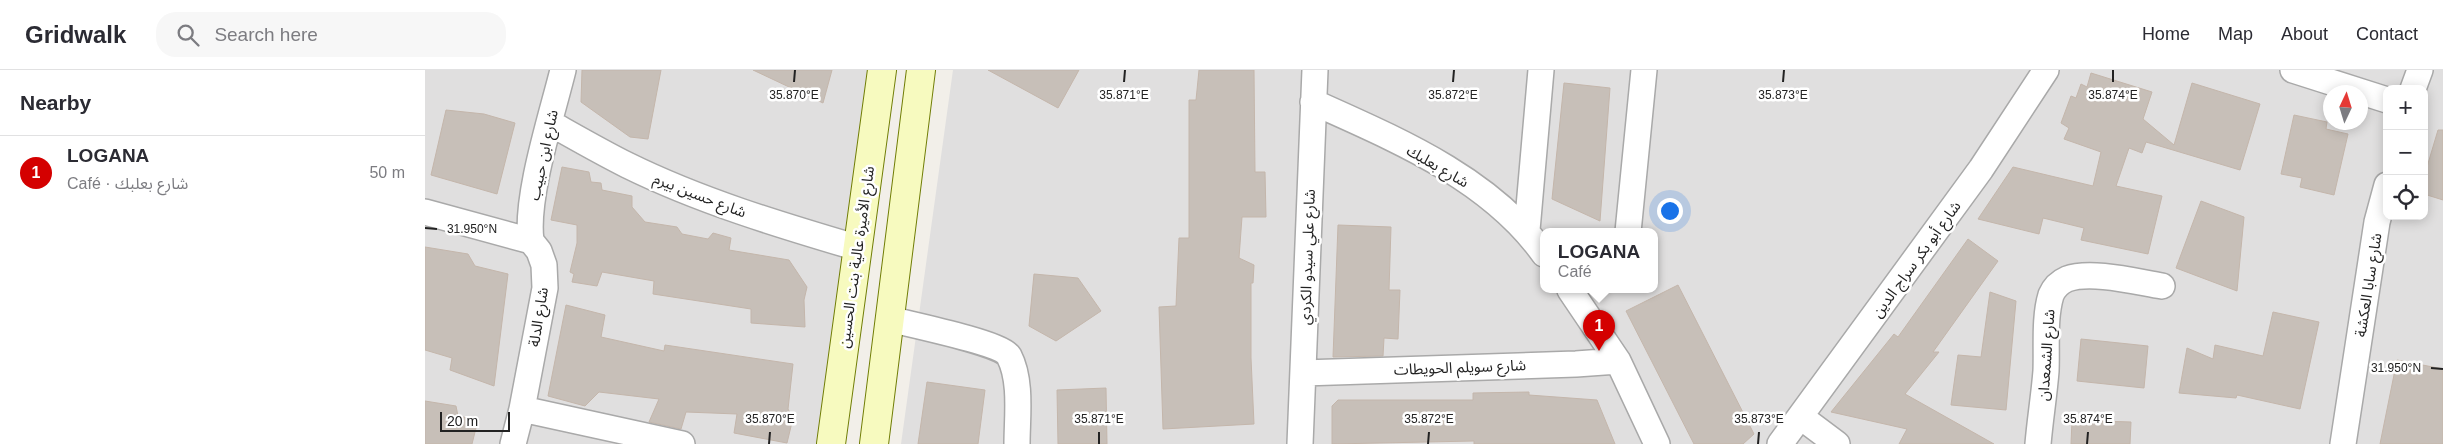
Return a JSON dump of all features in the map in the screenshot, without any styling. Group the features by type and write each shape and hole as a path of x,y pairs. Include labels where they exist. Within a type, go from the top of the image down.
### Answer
{"main road":[{"name":"شارع الأميرة عالية بنت الحسين","path":"831,444 882,70"},
{"path":"874,444 921,70"}],"street":[{"name":"شارع ابن حبيب","path":"531,241 530,214 549,123 563,70"},
{"name":"شارع علي سيدو الكردي","path":"1300,444 1315,70"},
{"path":"1527,230 1541,70"},
{"path":"1628,228 1644,70"},
{"name":"شارع أبو بكر سراج الدين","path":"1781,444 1981,169 2047,70"},
{"path":"2293,70 2383,99"},
{"path":"2414,85 2420,70"},
{"name":"شارع بعلبك","path":"1313,102 1438,163 1492,199 1527,230 1540,248"},
{"name":"شارع حسين بيرم","path":"549,123 628,166 671,184 764,220 858,248"},
{"name":"شارع سابا العكشة","path":"2343,444 2377,222 2383,200"},
{"path":"425,212 531,241"},
{"name":"شارع الدلة","path":"513,444 522,409 545,288 544,265 539,250 531,241"},
{"name":"شارع الشمعدان","path":"2038,444 2045,377 2049,308 2052,294 2057,286 2062,281 2077,276 2162,286"},
{"path":"1572,293 1618,361 1657,444"},
{"path":"889,319 974,340 1008,354 1013,366 1016,383 1017,444"},
{"name":"شارع سويلم الحويطات","path":"1303,373 1618,361"},
{"path":"522,409 682,444"},
{"path":"1801,417 1837,444"}],"shaded area":[{"path":"425,70 868,70 820,444 425,444"},
{"path":"953,70 2443,70 2443,444 901,444"}],"building":[{"path":"582,70 661,70 648,139 630,137 581,102"},
{"path":"753,70 832,70 823,103"},
{"path":"988,70 1079,70 1058,108"},
{"path":"1199,70 1254,70 1255,172 1265,172 1266,217 1242,217 1239,258 1254,265 1253,283 1251,283 1251,358 1254,424 1163,429 1159,307 1176,306 1179,238 1189,238 1189,100 1196,100"},
{"path":"2091,73 2152,92 2143,119 2174,145 2192,83 2260,104 2240,170 2146,142 2142,153 2129,148 2116,186 2162,196 2148,254 2081,240 2084,228 2043,218 2039,234 1978,219 2013,167 2093,186 2101,152 2064,139 2069,128 2061,123 2071,96 2076,98 2081,84 2087,87"},
{"path":"1564,83 1610,88 1600,221 1552,199"},
{"path":"446,110 484,114 515,123 497,194 431,175"},
{"path":"2294,115 2323,121 2323,130 2348,134 2334,195 2300,187 2302,178 2281,174"},
{"path":"2438,130 2443,130 2443,200 2428,195 2428,164"},
{"path":"562,167 589,172 591,182 601,183 602,190 632,196 632,207 645,222 677,227 682,234 708,239 713,233 731,238 729,250 789,260 807,287 804,300 805,327 751,323 751,309 653,294 654,281 602,272 597,286 572,282 574,274 570,272 577,243 577,225 551,220"},
{"path":"2201,201 2244,217 2237,291 2176,268"},
{"path":"1338,225 1391,227 1389,290 1400,290 1398,339 1384,338 1383,356 1333,357"},
{"path":"1968,239 1998,261 1933,352 1939,352 1905,394 1994,444 1899,444 1907,429 1831,412 1894,334 1898,337"},
{"path":"425,247 468,254 475,266 508,274 494,386 450,370 452,358 425,350"},
{"path":"1034,274 1078,278 1101,311 1056,341 1029,326"},
{"path":"1678,285 1754,434 1743,444 1694,444 1626,311"},
{"path":"1990,292 2016,301 2006,410 1951,405 1958,355 1981,357"},
{"path":"566,305 605,315 601,337 664,351 665,345 793,364 788,409 793,418 787,443 734,433 737,414 686,412 681,429 649,422 659,399 599,392 585,406 548,396"},
{"path":"2273,312 2319,322 2300,409 2237,395 2236,398 2179,393 2187,348 2213,359 2215,345 2263,356"},
{"path":"2081,339 2148,346 2144,388 2077,381"},
{"path":"2397,360 2443,369 2443,444 2380,444"},
{"path":"927,382 985,390 978,444 918,444"},
{"path":"1106,388 1107,444 1058,444 1057,390"},
{"path":"1529,392 1529,395 1597,400 1615,444 1474,444 1474,441 1332,444 1332,406 1338,400 1473,400 1473,393"},
{"path":"425,401 456,406 458,416 478,420 472,444 425,444"},
{"path":"2072,420 2131,422 2130,444 2071,444"}],"place":[{"name":"LOGANA","path":"1599,351"}]}
